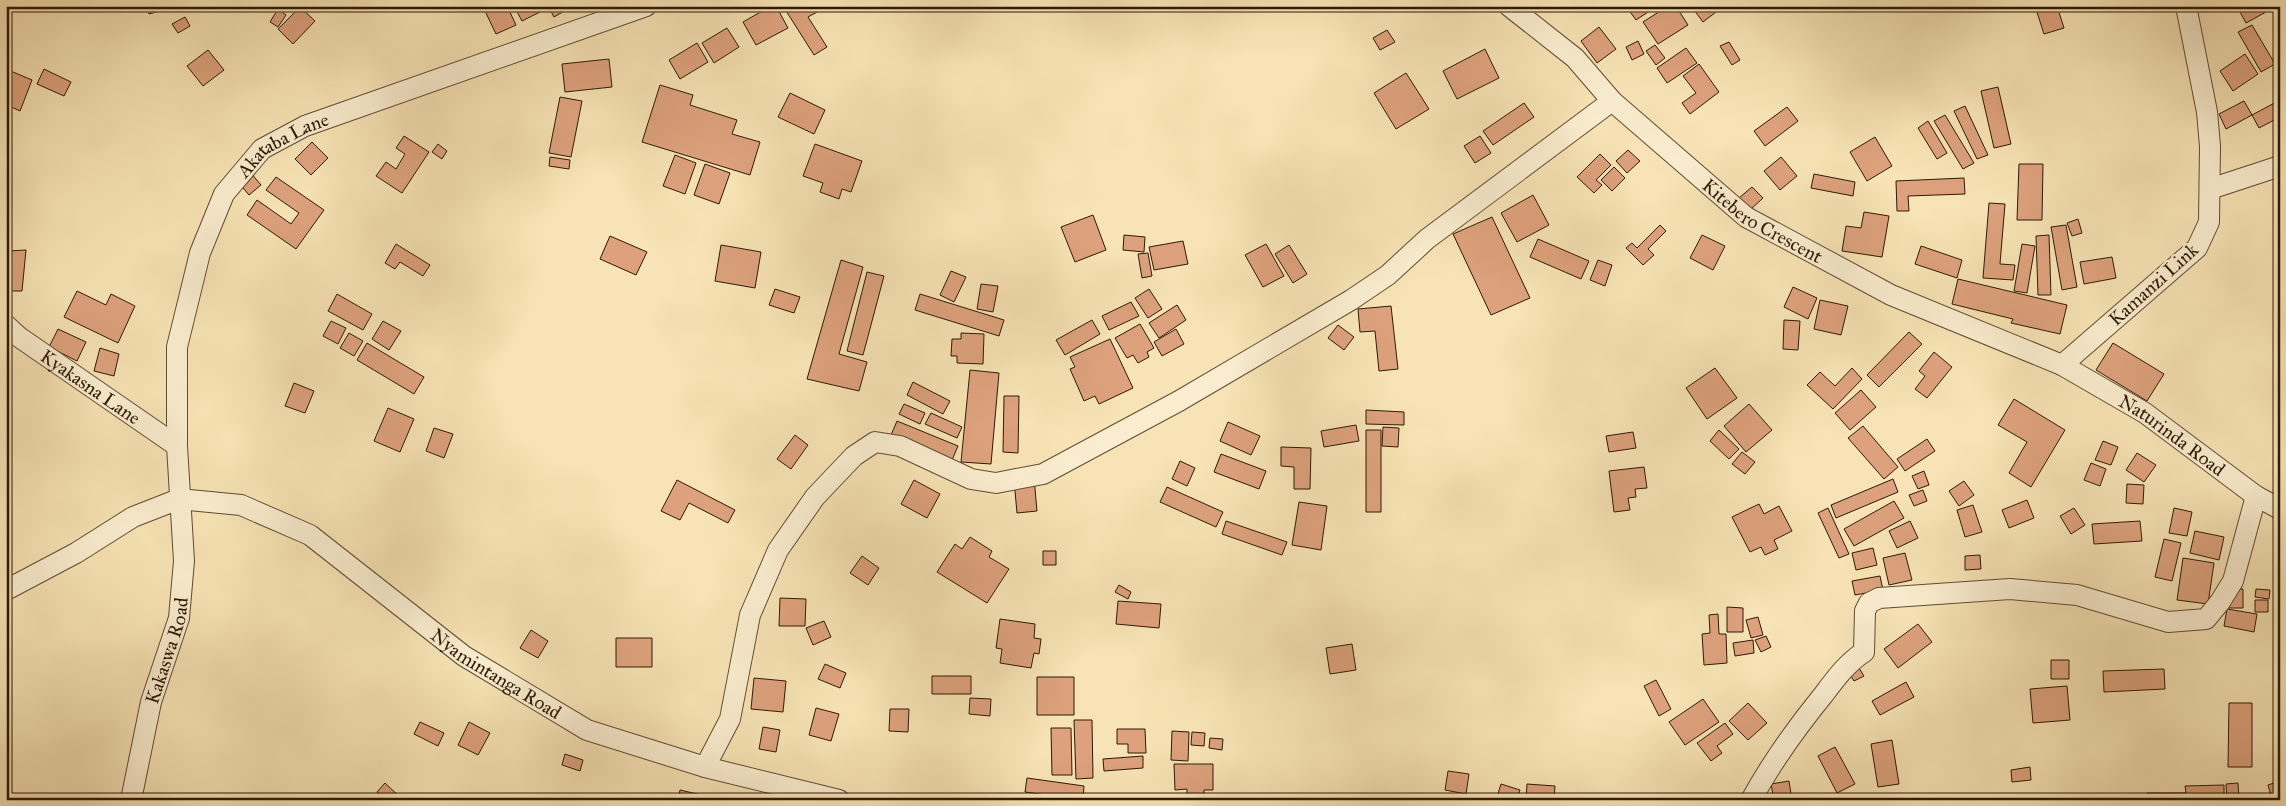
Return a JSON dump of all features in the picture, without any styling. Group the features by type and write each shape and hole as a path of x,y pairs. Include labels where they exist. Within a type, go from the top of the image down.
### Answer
{"street":[{"name":"Akataba Lane","path":"179,499 177,347 200,253 224,194 262,149 306,126 646,6"},
{"name":"Kitebero Crescent","path":"1509,6 1575,58 1612,101 1746,217 1891,295 2062,365"},
{"name":"Kamanzi Link","path":"2062,365 2197,248 2209,222 2210,146 2207,112 2186,6"},
{"path":"705,768 730,718 750,615 778,550 815,497 854,456 875,442 900,446 971,479 996,483 1043,474 1179,401 1351,300 1388,275 1427,239 1612,101"},
{"path":"2210,189 2280,166"},
{"name":"Kyakasna Lane","path":"6,324 20,336 177,446"},
{"name":"Naturinda Road","path":"2062,365 2145,413 2256,496 2280,510"},
{"path":"1751,800 1765,775 1806,716 1851,660 1864,652 1864,611 1869,603 1879,598 2010,589 2077,595 2168,622 2206,619 2220,602 2233,580 2256,496"},
{"path":"6,590 76,553 133,517 179,499"},
{"name":"Nyamintanga Road","path":"179,499 241,505 310,535 464,656 587,730 705,768 840,800"},
{"name":"Kakaswa Road","path":"131,800 150,702 179,618 184,561 179,499"}],"building":[{"path":"147,6 173,6 173,7 149,14"},
{"path":"496,6 507,6 516,25 496,34 485,11"},
{"path":"514,6 544,6 546,9 522,21"},
{"path":"548,6 573,6 554,17"},
{"path":"771,6 776,6 788,28 756,45 743,22"},
{"path":"783,6 816,6 819,11 808,17 827,47 814,55"},
{"path":"1631,6 1657,6 1636,20 1628,9"},
{"path":"1668,6 1676,6 1688,25 1658,44 1643,22"},
{"path":"1691,6 1712,6 1716,12 1703,22"},
{"path":"2035,6 2057,6 2064,28 2044,34"},
{"path":"2250,6 2277,6 2246,23 2240,12"},
{"path":"300,7 315,21 293,44 278,29"},
{"path":"278,9 286,15 278,27 270,22"},
{"path":"185,17 190,26 178,33 172,24"},
{"path":"2252,25 2275,64 2261,72 2238,32"},
{"path":"1599,27 1616,49 1597,63 1581,41"},
{"path":"727,28 739,47 714,63 702,43"},
{"path":"1387,30 1395,42 1380,50 1373,38"},
{"path":"1638,41 1644,54 1632,60 1626,47"},
{"path":"1729,42 1740,60 1732,65 1720,46"},
{"path":"697,43 708,62 680,79 669,60"},
{"path":"1655,45 1665,58 1656,65 1646,51"},
{"path":"1686,48 1697,63 1667,83 1657,68"},
{"path":"1485,49 1499,78 1457,99 1443,71"},
{"path":"208,50 224,70 203,86 187,66"},
{"path":"2245,54 2258,74 2233,91 2220,71"},
{"path":"609,59 612,87 565,92 562,64"},
{"path":"1699,64 1719,92 1690,114 1682,103 1696,93 1683,76"},
{"path":"6,69 32,80 20,111 9,106 6,114"},
{"path":"44,69 71,82 64,96 37,84"},
{"path":"1406,73 1429,109 1396,129 1374,93"},
{"path":"660,85 693,95 690,105 737,120 732,134 760,142 750,175 642,142"},
{"path":"1998,87 2011,144 1994,148 1981,91"},
{"path":"790,93 825,110 814,134 778,117"},
{"path":"560,97 582,101 571,157 549,153"},
{"path":"2280,100 2280,117 2259,128 2252,115"},
{"path":"2244,101 2252,115 2226,129 2219,114"},
{"path":"1524,103 1534,117 1493,145 1483,131"},
{"path":"1965,106 1988,155 1977,159 1954,111"},
{"path":"1787,107 1798,121 1765,146 1754,131"},
{"path":"1945,115 1974,163 1963,169 1934,121"},
{"path":"1928,121 1947,153 1937,159 1918,128"},
{"path":"404,136 429,152 402,193 376,176 386,162 396,169 405,154 396,148"},
{"path":"1480,136 1491,153 1475,163 1464,146"},
{"path":"1875,137 1892,166 1867,181 1850,152"},
{"path":"312,142 328,158 311,175 295,159"},
{"path":"438,144 447,151 442,159 432,152"},
{"path":"815,144 862,161 851,192 842,189 839,199 820,192 823,183 803,176"},
{"path":"1628,150 1640,161 1627,173 1616,161"},
{"path":"1600,154 1611,165 1596,180 1602,185 1594,193 1577,177"},
{"path":"675,155 696,163 685,194 663,186"},
{"path":"550,157 570,160 569,169 549,166"},
{"path":"1781,157 1797,176 1780,190 1764,171"},
{"path":"705,164 730,173 719,204 694,195"},
{"path":"2019,164 2043,164 2042,220 2017,220"},
{"path":"1614,167 1625,178 1612,191 1601,180"},
{"path":"250,172 261,185 249,195 238,182"},
{"path":"1814,174 1855,182 1853,196 1811,188"},
{"path":"276,177 324,210 296,249 247,215 257,200 291,224 299,213 266,190"},
{"path":"1964,178 1965,194 1908,196 1909,211 1897,211 1896,181"},
{"path":"1752,187 1763,198 1750,210 1739,198"},
{"path":"1533,195 1549,225 1517,242 1501,213"},
{"path":"1989,203 2005,204 2000,264 2015,265 2013,280 1983,278"},
{"path":"1864,212 1889,216 1882,257 1842,251 1846,226 1861,228"},
{"path":"1093,215 1106,250 1075,262 1061,227"},
{"path":"1492,217 1530,298 1491,315 1453,234"},
{"path":"2078,219 2082,233 2072,236 2067,223"},
{"path":"1660,225 1666,231 1648,249 1654,255 1643,265 1626,248 1632,243 1637,248"},
{"path":"2066,225 2077,287 2062,290 2051,227"},
{"path":"1124,235 1145,237 1144,252 1123,250"},
{"path":"1702,235 1725,246 1713,270 1690,258"},
{"path":"2049,235 2051,295 2038,295 2036,236"},
{"path":"610,236 647,252 636,275 600,259"},
{"path":"1538,239 1589,261 1581,279 1530,257"},
{"path":"1183,241 1188,264 1154,270 1149,247"},
{"path":"396,244 430,265 423,276 400,262 395,269 385,263"},
{"path":"1266,244 1284,276 1263,287 1245,255"},
{"path":"2022,244 2035,246 2027,293 2014,291"},
{"path":"721,245 761,252 755,288 715,281"},
{"path":"1289,245 1307,274 1293,283 1275,254"},
{"path":"1921,246 1962,260 1957,278 1915,264"},
{"path":"26,250 22,291 6,291 6,251"},
{"path":"1148,253 1152,276 1142,278 1138,254"},
{"path":"2112,257 2116,278 2084,284 2080,262"},
{"path":"841,260 863,267 839,354 867,362 859,391 807,379"},
{"path":"1598,260 1612,265 1605,286 1590,280"},
{"path":"951,271 966,277 954,302 940,295"},
{"path":"867,272 884,276 863,355 847,351"},
{"path":"1958,279 2067,305 2060,334 2011,323 2013,319 1952,304"},
{"path":"981,284 998,286 993,312 977,309"},
{"path":"1793,287 1817,298 1808,319 1784,307"},
{"path":"775,289 800,297 794,313 769,305"},
{"path":"1149,289 1162,309 1148,318 1135,298"},
{"path":"77,291 106,305 111,294 135,306 118,343 64,317"},
{"path":"337,294 372,314 363,330 328,311"},
{"path":"920,294 1004,320 999,336 915,310"},
{"path":"1820,300 1848,306 1841,335 1814,329"},
{"path":"1131,302 1139,316 1109,330 1102,316"},
{"path":"1177,305 1186,320 1159,338 1149,323"},
{"path":"1391,306 1398,369 1379,371 1375,331 1360,332 1358,309"},
{"path":"1092,320 1100,334 1065,355 1056,340"},
{"path":"1784,320 1800,321 1798,350 1783,349"},
{"path":"331,321 346,328 338,344 323,336"},
{"path":"383,321 401,331 389,350 372,339"},
{"path":"1140,324 1154,348 1147,352 1149,357 1138,363 1133,355 1127,358 1115,338"},
{"path":"1338,325 1354,337 1344,350 1328,338"},
{"path":"58,329 86,342 77,361 49,347"},
{"path":"1176,329 1184,344 1162,356 1154,342"},
{"path":"1909,332 1922,344 1879,387 1867,375"},
{"path":"349,333 363,341 354,356 340,348"},
{"path":"961,333 984,334 983,364 957,363 957,356 951,356 952,339 961,339"},
{"path":"1110,339 1133,388 1099,404 1095,396 1084,401 1070,369 1075,367 1070,357"},
{"path":"367,343 424,377 414,394 357,360"},
{"path":"2113,343 2164,374 2147,401 2096,370"},
{"path":"100,348 119,354 114,376 94,371"},
{"path":"1934,352 1952,367 1927,398 1915,389 1925,376 1919,371"},
{"path":"1715,368 1737,398 1707,419 1686,388"},
{"path":"1852,368 1862,379 1833,409 1807,385 1820,372 1835,386"},
{"path":"970,370 999,373 991,464 961,462"},
{"path":"913,382 950,401 943,414 907,395"},
{"path":"294,383 314,391 305,413 285,406"},
{"path":"1861,390 1876,407 1850,430 1835,413"},
{"path":"1004,396 1019,396 1018,453 1003,452"},
{"path":"2014,399 2065,430 2031,487 2009,473 2027,442 1998,425"},
{"path":"904,404 925,413 920,424 899,414"},
{"path":"1749,404 1772,430 1746,452 1724,426"},
{"path":"388,408 414,419 400,452 374,441"},
{"path":"1366,410 1404,412 1404,425 1366,424"},
{"path":"931,413 962,427 957,438 925,424"},
{"path":"897,421 958,446 952,460 891,435"},
{"path":"1228,422 1260,436 1251,455 1220,441"},
{"path":"1356,425 1359,441 1324,447 1321,431"},
{"path":"1863,426 1898,467 1884,479 1848,438"},
{"path":"1383,427 1399,428 1398,447 1382,446"},
{"path":"434,428 453,434 444,458 426,451"},
{"path":"1366,430 1381,430 1381,512 1366,512"},
{"path":"1719,430 1739,449 1729,459 1710,441"},
{"path":"1633,432 1636,448 1609,452 1606,436"},
{"path":"795,435 808,445 791,469 777,459"},
{"path":"1927,439 1935,451 1905,471 1897,459"},
{"path":"2103,441 2118,447 2111,465 2095,460"},
{"path":"1281,447 1311,448 1310,489 1294,489 1294,467 1281,466"},
{"path":"1742,452 1755,462 1745,474 1732,464"},
{"path":"2137,453 2156,465 2144,482 2126,470"},
{"path":"1221,454 1266,471 1259,489 1214,472"},
{"path":"1180,461 1195,468 1187,486 1172,479"},
{"path":"2091,463 2106,469 2100,486 2084,480"},
{"path":"1644,467 1647,488 1635,489 1636,497 1628,498 1630,510 1614,512 1609,471"},
{"path":"1924,471 1929,485 1918,489 1912,476"},
{"path":"1034,478 1037,511 1017,513 1014,480"},
{"path":"1893,479 1898,492 1836,518 1831,505"},
{"path":"677,480 735,510 728,523 689,503 680,520 661,511"},
{"path":"914,480 940,494 927,518 901,504"},
{"path":"1964,481 1974,495 1959,506 1949,491"},
{"path":"2127,484 2144,485 2143,504 2126,503"},
{"path":"1167,487 1223,512 1216,527 1160,502"},
{"path":"1923,490 1927,501 1914,506 1909,495"},
{"path":"2027,500 2034,518 2009,528 2002,510"},
{"path":"1894,501 1904,518 1854,546 1844,529"},
{"path":"1299,502 1327,506 1321,550 1292,545"},
{"path":"1759,504 1764,514 1779,506 1792,531 1774,540 1778,549 1765,555 1761,547 1750,552 1732,517"},
{"path":"1973,505 1982,532 1965,537 1957,510"},
{"path":"1828,508 1849,554 1839,558 1818,513"},
{"path":"2074,508 2085,525 2071,534 2060,516"},
{"path":"2174,508 2192,512 2187,536 2169,533"},
{"path":"1226,521 1287,542 1282,555 1222,534"},
{"path":"1910,521 1918,538 1897,548 1889,531"},
{"path":"2140,521 2142,541 2094,544 2092,524"},
{"path":"2195,531 2224,537 2219,560 2190,553"},
{"path":"970,537 992,551 989,557 1009,569 987,603 937,572 955,544 962,549"},
{"path":"2164,539 2181,543 2172,581 2155,577"},
{"path":"1873,548 1877,565 1856,570 1852,553"},
{"path":"1043,551 1056,551 1056,565 1043,565"},
{"path":"1905,553 1912,580 1889,585 1883,558"},
{"path":"1980,555 1981,569 1965,570 1965,556"},
{"path":"862,556 879,568 868,585 850,573"},
{"path":"2183,558 2214,563 2208,604 2177,600"},
{"path":"1880,576 1883,590 1855,595 1852,581"},
{"path":"1119,585 1131,592 1128,599 1115,592"},
{"path":"2229,589 2243,589 2243,608 2229,608"},
{"path":"2256,589 2270,590 2269,599 2255,597"},
{"path":"780,598 806,599 805,626 779,626"},
{"path":"2255,600 2268,600 2268,612 2255,612"},
{"path":"1118,601 1161,604 1159,628 1116,624"},
{"path":"1727,607 1743,608 1743,632 1727,632"},
{"path":"2227,609 2257,614 2254,632 2224,626"},
{"path":"1718,614 1719,634 1726,634 1727,663 1704,665 1702,634 1710,633 1709,615"},
{"path":"1758,617 1763,635 1751,638 1746,620"},
{"path":"1000,619 1035,624 1034,638 1041,639 1039,654 1034,653 1031,668 1000,663 1002,649 996,648"},
{"path":"824,621 831,637 813,645 806,628"},
{"path":"1918,624 1932,642 1898,668 1884,649"},
{"path":"531,630 548,641 538,658 520,648"},
{"path":"1766,636 1771,647 1761,652 1755,640"},
{"path":"616,638 652,638 652,667 616,667"},
{"path":"1753,640 1754,653 1735,656 1733,643"},
{"path":"1352,644 1356,670 1330,674 1326,648"},
{"path":"2051,660 2069,660 2069,679 2051,679"},
{"path":"825,664 846,673 840,688 818,679"},
{"path":"1859,668 1864,676 1854,681 1849,673"},
{"path":"2164,669 2165,689 2104,692 2103,671"},
{"path":"932,676 971,676 971,694 932,694"},
{"path":"1037,677 1074,677 1074,715 1037,715"},
{"path":"754,678 786,681 783,712 751,709"},
{"path":"1656,680 1671,709 1659,716 1644,686"},
{"path":"1906,682 1914,697 1880,715 1872,701"},
{"path":"2067,686 2070,720 2033,723 2030,689"},
{"path":"970,698 991,699 990,716 969,714"},
{"path":"1703,699 1719,722 1685,745 1669,722"},
{"path":"1748,703 1767,723 1748,740 1729,721"},
{"path":"2229,703 2252,703 2252,767 2228,767"},
{"path":"816,708 839,714 831,741 809,735"},
{"path":"890,709 909,709 908,732 889,731"},
{"path":"1074,720 1092,720 1093,778 1076,779"},
{"path":"420,722 444,733 438,746 414,734"},
{"path":"469,722 490,733 478,755 458,745"},
{"path":"1725,723 1733,734 1717,746 1722,753 1711,761 1697,743"},
{"path":"763,727 780,730 776,752 759,749"},
{"path":"1051,728 1071,728 1072,775 1052,775"},
{"path":"1117,729 1145,729 1146,753 1128,753 1128,744 1117,744"},
{"path":"1172,731 1189,732 1188,761 1171,760"},
{"path":"1192,732 1205,733 1204,746 1191,745"},
{"path":"1210,738 1223,739 1222,750 1209,748"},
{"path":"1892,740 1899,784 1878,787 1871,744"},
{"path":"1835,747 1855,784 1837,793 1818,756"},
{"path":"565,754 583,760 580,771 562,765"},
{"path":"1143,756 1143,768 1104,771 1103,759"},
{"path":"1174,764 1213,764 1213,790 1204,790 1204,798 1187,798 1187,789 1175,790"},
{"path":"2030,767 2031,780 2012,782 2011,770"},
{"path":"1448,771 1469,774 1466,794 1445,790"},
{"path":"1027,778 1084,786 1083,800 1025,792"},
{"path":"1789,781 1792,800 1774,800 1771,784"},
{"path":"2280,781 2280,797 2272,799 2268,785"},
{"path":"385,783 403,800 385,800 377,792"},
{"path":"2238,783 2239,800 2227,800 2226,784"},
{"path":"1501,784 1520,790 1517,800 1496,800"},
{"path":"1527,784 1555,786 1554,800 1526,799"},
{"path":"2224,785 2224,800 2148,800 2147,793 2186,793 2185,786"},
{"path":"680,790 706,796 705,800 678,800"}]}
